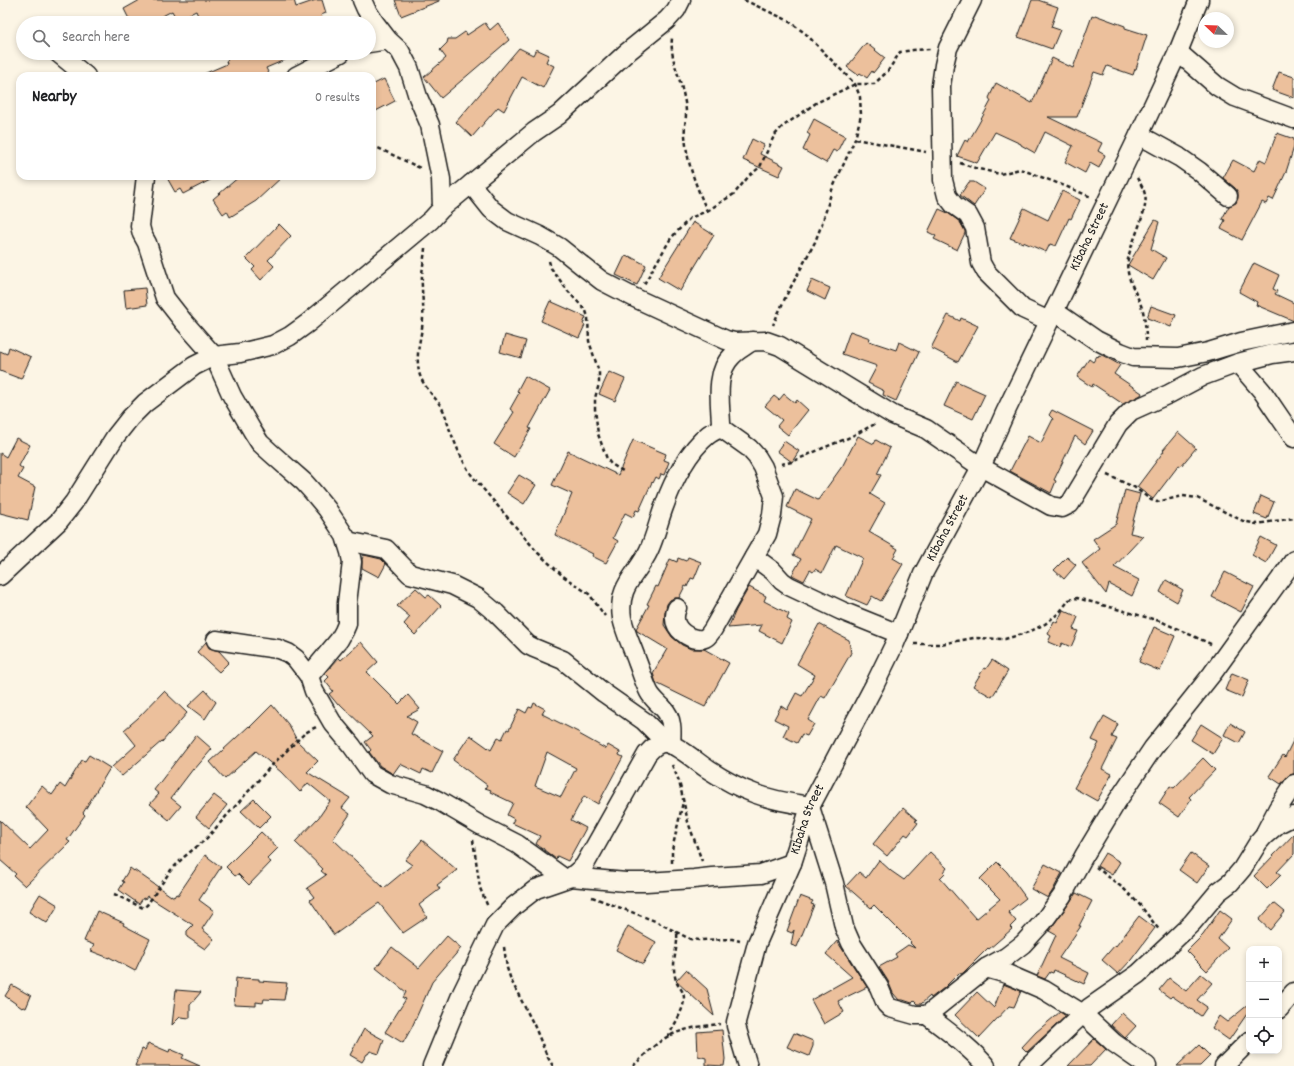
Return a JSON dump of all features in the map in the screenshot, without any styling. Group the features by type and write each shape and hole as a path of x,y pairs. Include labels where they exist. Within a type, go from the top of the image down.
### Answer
{"street":[{"path":"972,0 948,48 941,86 943,180 947,196 954,205 968,215 975,228 981,263 986,272 1023,310 1052,316 1096,340 1133,357 1178,358 1208,352 1241,342 1294,331"},
{"name":"KIbaha Street","path":"746,1064 736,1022 758,943 792,863 807,806 875,684 897,639 923,574 981,467 1004,414 1139,136 1178,52 1199,0"},
{"path":"0,576 59,521 74,502 114,438 130,418 145,403 194,366 214,356 240,353 273,345 290,336 308,323 431,220 442,208 534,132 559,115 624,54 667,20 679,5"},
{"path":"376,26 400,51 430,125 441,179 442,208"},
{"path":"376,42 388,40"},
{"path":"1178,52 1217,86 1235,97 1294,119"},
{"path":"67,60 81,72"},
{"path":"304,72 327,60"},
{"path":"1139,136 1179,157 1199,171 1228,196"},
{"path":"146,180 140,226 165,298 214,356 232,396 252,432 260,443 312,491 343,532 347,541 352,562 346,603 347,624 339,640 309,676"},
{"path":"471,184 491,210 507,221 540,236 559,247 602,281 638,300 726,340 734,342 759,341 780,346 893,415 926,429 981,467 1051,506 1062,508 1070,504 1118,424 1131,411 1169,394 1203,376 1238,363 1272,354 1294,351"},
{"path":"721,428 720,382 722,372 732,355 759,341"},
{"path":"1238,363 1262,391 1294,438"},
{"path":"432,1066 462,993 495,926 514,906 536,889 568,878 584,866 648,754 652,748 665,744 672,730 670,716 650,694 637,658 627,639 621,609 624,589 648,552 655,537 665,503 686,461 696,447 708,435 721,428"},
{"path":"677,608 674,614 678,628 681,632 694,638 705,638 713,629 767,534 772,515 774,496 763,467 749,448 721,428"},
{"path":"347,541 386,549 410,574 448,584 478,598 496,613 528,645 563,660 604,693 644,721 665,744 729,783 784,802 807,806 834,883 844,927 879,987 886,1004 890,1008 915,1015 927,1015 958,1038 977,1055 986,1066"},
{"path":"754,557 773,571 789,586 897,639"},
{"path":"927,1015 986,968 1023,944 1043,922 1062,896 1116,803 1153,748 1228,652 1294,560"},
{"path":"216,640 278,649 288,653 296,659 309,676 314,691 332,722 352,746 372,774 390,784 432,797 517,844 568,878 626,882 694,879 761,874 792,863"},
{"path":"1264,836 1278,808 1294,784"},
{"path":"1028,1066 1089,1008 1138,974 1170,944 1192,923 1218,892 1230,883 1242,869 1264,836 1278,824 1294,816"},
{"path":"986,968 1007,974 1044,990 1083,1014 1114,1043 1147,1066"},
{"path":"1282,1006 1294,992"},
{"path":"1224,1066 1246,1044"}],"path":[{"path":"744,0 787,20 816,43 855,84 860,97 861,115 855,139 832,190 815,242 786,296 759,341"},
{"path":"679,5 672,41 672,51 682,89 686,112 685,136 689,166 694,181 708,211"},
{"path":"638,300 647,279 671,238 690,218 708,211 734,194 760,167 774,136 782,127 816,103 855,84 874,84 888,71 900,52 948,48"},
{"path":"855,139 942,156 975,168 1000,174 1020,169 1065,186 1106,204"},
{"path":"376,147 441,179"},
{"path":"1125,164 1138,179 1146,195 1144,213 1128,259 1127,271 1142,310 1146,325 1146,357"},
{"path":"540,236 551,268 567,290 586,311 588,317 589,341 600,372 599,384 595,398 596,428 607,460 623,471"},
{"path":"426,247 422,287 424,304 423,322 418,345 419,372 428,391 442,408 465,466 538,553 563,576 589,594 610,622 625,629"},
{"path":"763,467 792,462 848,438 893,415"},
{"path":"1092,468 1134,486 1150,500 1157,502 1183,496 1197,498 1251,524 1294,518"},
{"path":"897,639 941,644 974,638 1005,639 1029,632 1045,624 1059,612 1069,600 1076,598 1160,621 1228,652"},
{"path":"114,894 143,908 148,906 171,870 206,839 271,766 305,733 314,728 332,722"},
{"path":"665,744 669,758 679,781 688,822 700,858 712,877"},
{"path":"671,880 672,850 683,800"},
{"path":"466,817 474,842 480,888 501,937 511,980 534,1025 552,1066"},
{"path":"1084,856 1124,889 1140,905 1170,944"},
{"path":"587,894 602,902 655,921 690,938 699,940 732,939 758,943"},
{"path":"668,1036 683,1007 684,997 684,993 675,977 674,967 678,944 677,932"},
{"path":"633,1066 668,1036 696,1027 736,1022"}],"building":[{"path":"140,0 294,0 296,7 316,0 322,0 326,13 321,16 198,16 196,11 185,16 175,16 172,11 162,16 128,16 124,9"},
{"path":"395,0 439,0 439,1 401,16"},
{"path":"1032,0 1038,0 1058,7 1051,27 1060,30 1052,49 1018,37"},
{"path":"1095,15 1125,26 1125,28 1147,35 1133,75 1107,66 1103,75 1094,72 1077,117 1048,117 1102,143 1098,151 1105,155 1099,168 1090,163 1085,173 1065,162 1073,146 1045,132 1035,153 1021,144 995,132 977,163 957,156 965,140 968,142 991,101 989,98 996,83 1032,103 1052,58 1073,68 1092,16 1094,17"},
{"path":"485,23 490,30 498,23 509,40 441,98 424,77 446,58 440,50 447,43 448,39 455,39 465,32 467,35"},
{"path":"866,43 885,58 867,78 860,73 858,75 847,67"},
{"path":"519,48 533,55 536,49 549,55 546,62 554,66 543,88 522,77 504,111 498,107 472,137 456,122"},
{"path":"285,60 266,68 268,72 208,72 227,64 226,61"},
{"path":"1279,72 1294,77 1294,98 1272,90"},
{"path":"384,79 395,101 376,111 376,83"},
{"path":"814,119 845,136 837,152 833,150 826,163 803,150 810,135 807,133"},
{"path":"1277,133 1294,139 1294,147 1286,172 1273,200 1269,198 1266,204 1262,202 1242,240 1221,229 1225,220 1222,219 1229,206 1236,203 1238,198 1238,192 1235,188 1223,178 1233,160 1254,171 1260,159 1266,162"},
{"path":"752,139 764,145 760,154 784,166 779,176 743,160"},
{"path":"168,180 210,180 183,194 180,189 175,192"},
{"path":"235,180 279,180 256,201 230,217 227,211 223,214 213,199"},
{"path":"969,182 974,182 985,189 974,206 960,195"},
{"path":"1062,191 1080,200 1071,219 1069,218 1056,246 1050,244 1046,252 1010,238 1024,208 1048,220"},
{"path":"939,209 948,213 960,222 965,231 957,250 934,239 936,236 928,232"},
{"path":"1155,220 1159,222 1151,249 1166,258 1153,280 1128,265"},
{"path":"693,222 714,235 680,291 658,278"},
{"path":"279,224 291,236 268,260 274,266 261,280 252,270 255,267 246,258"},
{"path":"625,256 629,256 646,265 637,285 616,275"},
{"path":"1254,263 1279,275 1273,289 1277,291 1275,294 1294,303 1294,321 1256,305 1257,302 1239,292"},
{"path":"812,280 830,288 825,300 807,291"},
{"path":"145,288 147,305 126,308 124,290"},
{"path":"550,301 586,317 583,324 585,325 579,338 541,321"},
{"path":"1151,306 1176,315 1171,327 1147,318"},
{"path":"948,315 960,321 961,318 978,326 958,362 931,348"},
{"path":"850,331 870,338 869,341 896,350 899,342 919,352 896,401 883,395 884,391 868,383 877,366 842,354"},
{"path":"505,335 526,341 521,358 500,352"},
{"path":"9,347 31,357 21,379 0,371 0,351 7,354"},
{"path":"1099,355 1102,355 1120,365 1114,374 1142,393 1141,395 1123,404 1093,384 1092,387 1077,377 1089,359 1093,362"},
{"path":"609,372 625,379 615,401 599,394"},
{"path":"525,376 550,390 529,428 531,429 514,457 494,444 514,412 510,409 519,393 517,391"},
{"path":"956,381 985,394 973,419 944,406"},
{"path":"784,394 795,403 797,400 808,410 788,435 777,426 782,420 765,406 774,396 779,400"},
{"path":"1052,410 1093,431 1085,444 1075,436 1054,480 1056,481 1051,493 1010,471 1028,436 1041,443 1053,419 1049,415"},
{"path":"1178,432 1196,448 1181,466 1179,465 1153,499 1137,487 1164,451 1163,450"},
{"path":"858,436 874,444 876,440 890,448 877,474 881,475 870,494 885,503 869,532 898,549 893,558 903,564 881,601 872,596 867,605 846,596 863,558 836,545 822,573 815,569 813,572 810,570 804,581 792,575 801,559 793,555 811,519 787,507 795,489 818,500 843,465"},
{"path":"16,438 30,445 19,466 23,469 18,478 35,487 28,520 0,513 0,453 6,457"},
{"path":"633,440 666,454 664,460 669,462 664,475 661,474 659,479 656,477 653,483 652,482 639,511 636,510 633,517 625,513 613,538 618,541 606,563 592,556 593,554 555,535 572,494 552,485 568,451 618,475"},
{"path":"784,441 799,451 792,462 777,451"},
{"path":"519,475 536,485 524,504 507,493"},
{"path":"1125,490 1140,494 1130,533 1143,536 1114,567 1139,580 1132,596 1109,584 1106,594 1082,563 1100,549 1093,539 1116,524"},
{"path":"1261,496 1274,502 1267,519 1254,514"},
{"path":"1261,537 1276,545 1266,563 1252,555"},
{"path":"364,555 381,559 386,564 379,577 362,568 362,559"},
{"path":"688,557 701,562 694,579 691,578 687,587 685,586 679,598 670,600 667,604 664,625 672,637 682,645 691,649 704,649 729,663 705,707 656,683 653,673 667,649 636,629 649,605 647,604 656,586 658,587 670,559 677,562 678,558 686,561"},
{"path":"1067,557 1076,565 1064,579 1054,570"},
{"path":"1225,572 1254,587 1241,612 1212,597"},
{"path":"1166,580 1183,590 1177,602 1160,592"},
{"path":"749,587 766,596 764,601 789,614 787,619 792,622 782,643 759,631 762,625 728,628"},
{"path":"416,588 426,597 429,595 441,606 415,635 404,624 410,617 397,606"},
{"path":"1063,610 1078,617 1073,629 1078,631 1071,647 1062,643 1060,647 1048,642 1051,636 1048,634 1054,621 1057,623"},
{"path":"819,624 849,640 851,653 825,698 821,696 808,720 814,724 807,736 802,734 797,743 783,736 788,726 774,719 781,706 787,710 796,693 802,696 815,675 797,664"},
{"path":"1154,627 1175,636 1160,671 1139,662"},
{"path":"206,642 209,648 219,651 229,662 219,672 197,652"},
{"path":"361,642 378,662 367,672 399,704 408,695 420,709 407,716 417,722 411,734 443,751 432,773 423,769 421,774 400,764 393,774 380,766 369,752 371,750 365,742 373,736 340,704 338,705 329,694 333,691 325,681 329,677 325,673 339,658 341,660"},
{"path":"992,660 1008,671 992,697 973,686 984,668 986,669"},
{"path":"1232,673 1249,680 1242,697 1225,690"},
{"path":"205,690 216,702 205,719 188,706"},
{"path":"164,691 187,713 162,742 122,776 112,767 136,745 124,730"},
{"path":"534,703 545,709 542,714 580,733 579,734 606,749 608,745 620,752 619,755 623,757 598,804 584,796 571,820 586,828 568,861 557,856 556,859 536,844 540,836 512,823 514,819 507,815 513,803 490,792 491,790 485,788 487,785 453,760 470,735 491,750 498,737 502,739 507,729 509,730 519,709 526,713 529,707 532,708","holes":["547,752 576,768 561,797 535,786"]},
{"path":"272,705 288,724 298,742 318,761 307,772 350,798 342,808 350,814 333,839 384,888 412,865 405,860 422,840 457,870 437,885 440,889 419,905 427,917 403,933 379,903 334,935 310,900 314,897 307,888 326,875 321,871 323,869 295,842 319,817 330,801 308,783 300,792 281,772 256,751 225,779 210,762 249,726 250,727"},
{"path":"1104,716 1118,724 1112,737 1117,739 1102,769 1112,774 1097,801 1074,788 1099,743 1092,740"},
{"path":"1230,723 1245,732 1239,743 1224,735"},
{"path":"1201,724 1223,738 1213,754 1191,740"},
{"path":"196,735 212,749 194,770 193,769 171,798 181,806 169,820 150,804 159,794 154,790"},
{"path":"1294,739 1294,774 1289,775 1281,784 1269,776 1283,755 1285,757"},
{"path":"89,755 110,768 83,813 85,815 67,840 70,842 25,886 14,876 16,874 0,860 0,820 30,849 48,830 26,807 42,786 52,795 60,784 65,788 82,760 85,761"},
{"path":"1203,758 1215,770 1189,797 1191,799 1179,817 1159,803 1170,786 1174,788"},
{"path":"214,795 227,805 209,828 196,817"},
{"path":"254,799 271,816 259,828 241,811"},
{"path":"903,808 917,820 915,821 918,823 908,836 905,834 887,856 873,844"},
{"path":"261,832 278,848 267,859 271,862 249,885 238,874 235,876 226,867"},
{"path":"1294,834 1294,854 1277,872 1281,875 1267,889 1254,876"},
{"path":"930,852 947,868 944,872 945,873 940,878 976,919 1000,899 980,879 997,862 1007,872 1026,898 1008,912 1016,921 1010,927 1012,929 989,949 988,948 963,973 959,973 944,988 931,998 930,996 921,1004 917,1004 914,1001 912,1003 899,1000 893,993 888,981 879,967 897,957 895,954 908,945 915,948 910,943 911,942 874,905 871,908 846,886 859,872 866,878 879,860 904,880"},
{"path":"1105,853 1120,862 1112,875 1097,866"},
{"path":"1191,853 1209,866 1197,883 1179,870"},
{"path":"205,855 221,867 199,900 214,911 202,929 214,939 205,949 187,937 187,931 193,925 147,896 145,899 143,898 139,904 119,890 124,882 122,881 130,868 174,897 176,894 178,895"},
{"path":"1045,864 1062,873 1048,898 1031,889"},
{"path":"1076,893 1092,901 1079,926 1081,926 1059,958 1089,973 1084,984 1054,970 1053,973 1050,972 1045,979 1037,976 1056,935 1049,931"},
{"path":"40,894 58,905 47,923 29,912"},
{"path":"800,896 813,901 811,904 814,905 797,947 791,945 794,930 792,933 787,931"},
{"path":"1274,903 1285,912 1270,930 1259,920"},
{"path":"1220,910 1232,919 1218,939 1228,948 1207,971 1187,951 1203,935"},
{"path":"97,911 124,923 123,925 150,939 135,971 109,957 91,951 94,945 84,941"},
{"path":"1139,916 1155,928 1131,960 1118,974 1102,960 1115,945 1116,946"},
{"path":"628,926 656,942 643,964 616,950"},
{"path":"447,936 461,948 432,982 412,1027 403,1043 385,1032 406,999 403,998 406,992 376,968 392,947 419,968"},
{"path":"837,941 867,987 838,1001 844,1012 824,1024 811,1000 852,977 826,954"},
{"path":"686,970 707,989 714,1016 676,981"},
{"path":"1201,974 1212,983 1197,1000 1207,1007 1201,1016 1172,996 1170,998 1159,990 1169,978 1186,991"},
{"path":"236,978 259,979 259,981 287,983 284,1000 264,999 263,1003 256,1002 256,1006 234,1005"},
{"path":"1003,984 1021,991 1014,1007 1009,1006 979,1038 955,1015 977,992 994,1008"},
{"path":"12,985 31,996 26,1008 22,1008 5,996"},
{"path":"176,990 201,992 190,1005 190,1018 180,1017 172,1025"},
{"path":"1246,1006 1246,1015 1229,1040 1212,1028 1219,1016 1227,1022"},
{"path":"1060,1012 1066,1016 1027,1052 1022,1047 1036,1032"},
{"path":"1122,1013 1136,1026 1125,1038 1111,1025"},
{"path":"364,1029 384,1040 379,1054 370,1051 362,1062 350,1055"},
{"path":"722,1030 725,1059 724,1066 706,1065 706,1058 698,1056 697,1032"},
{"path":"794,1033 813,1041 813,1046 809,1056 787,1047"},
{"path":"1094,1039 1106,1049 1090,1066 1068,1066"},
{"path":"148,1043 169,1052 170,1049 184,1055 182,1058 200,1066 135,1066 142,1049 145,1050"},
{"path":"1199,1045 1210,1056 1200,1066 1177,1066"}]}
